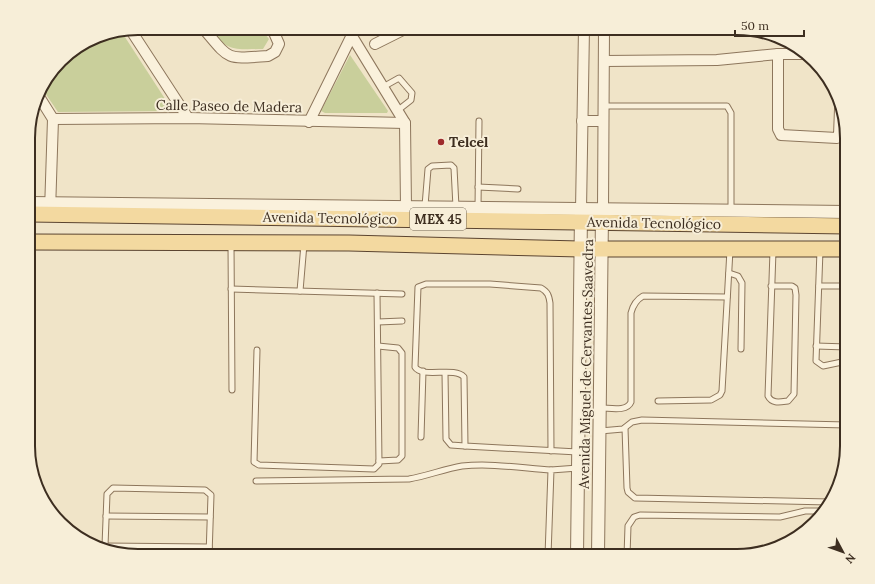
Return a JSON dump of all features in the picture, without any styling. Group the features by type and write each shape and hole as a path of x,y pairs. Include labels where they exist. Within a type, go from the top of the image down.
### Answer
{"main road":[{"name":"Avenida Tecnológico","path":"35,213 50,209 602,215 840,226"},
{"name":"Avenida Tecnológico","path":"35,242 231,244 304,243 580,249 840,250"}],"street":[{"path":"134,35 188,118"},
{"path":"209,35 223,52 235,58 272,55 279,44 275,35"},
{"path":"309,122 348,35"},
{"path":"351,35 405,123 406,208"},
{"path":"374,44 393,35"},
{"name":"Avenida Miguel de Cervantes Saavedra","path":"577,549 579,290 584,35"},
{"name":"Avenida Miguel de Cervantes Saavedra","path":"598,549 604,35"},
{"path":"604,61 717,60 778,54 796,54"},
{"path":"778,54 778,129 781,135 837,138 839,135 839,127"},
{"path":"42,101 53,119 50,209"},
{"name":"Calle Paseo de Madera","path":"53,119 188,118 309,122 405,123"},
{"path":"582,121 603,121"},
{"path":"35,205 50,209 456,208 581,215"},
{"path":"602,215 731,211 840,212"},
{"path":"579,290 601,289"}],"lane":[{"path":"383,87 399,78 412,93 411,100 397,111"},
{"path":"604,106 727,106 731,113 731,211"},
{"path":"478,209 479,121"},
{"path":"425,208 428,168 432,166 451,165 454,168 456,208"},
{"path":"478,187 518,189"},
{"path":"300,291 304,243"},
{"path":"231,244 232,390"},
{"path":"658,401 711,400 720,395 723,385 730,249"},
{"path":"772,286 792,286 796,296 794,394 788,401 772,401 768,396 773,249"},
{"path":"820,249 816,361 824,366 840,362"},
{"path":"729,273 738,276 742,283 741,349"},
{"path":"465,446 464,377 458,374 418,370 415,365 417,290 420,285 490,284 541,288 546,291 549,296 550,304 551,451"},
{"path":"819,286 840,286"},
{"path":"232,289 402,294"},
{"path":"258,350 254,462 259,465 374,469 378,466 379,461 377,293"},
{"path":"600,408 625,408 631,402 631,313 637,299 643,296 727,297"},
{"path":"378,322 402,322"},
{"path":"378,346 398,348 402,353 402,456 398,460 379,461"},
{"path":"816,346 840,347"},
{"path":"421,437 423,371"},
{"path":"445,373 446,440 451,445 578,452"},
{"path":"600,431 620,430 632,422 642,420 840,425"},
{"path":"625,428 627,488 628,492 635,498 824,502"},
{"path":"256,481 409,479 450,469 482,465 551,470 578,468"},
{"path":"548,549 551,470"},
{"path":"105,543 107,494 113,488 205,490 211,495 209,547 116,546"},
{"path":"627,549 628,526 634,517 780,517 805,511 816,511"},
{"path":"106,516 210,517"}],"green space":[{"path":"216,35 266,35 269,39 263,49 241,49 222,43"},
{"path":"124,36 169,105 170,111 58,112 45,93 52,81 61,70 75,56 86,49 105,40"},
{"path":"350,55 388,111 387,113 325,113 321,111"}],"place":[{"name":"Telcel","path":"441,142"}]}
